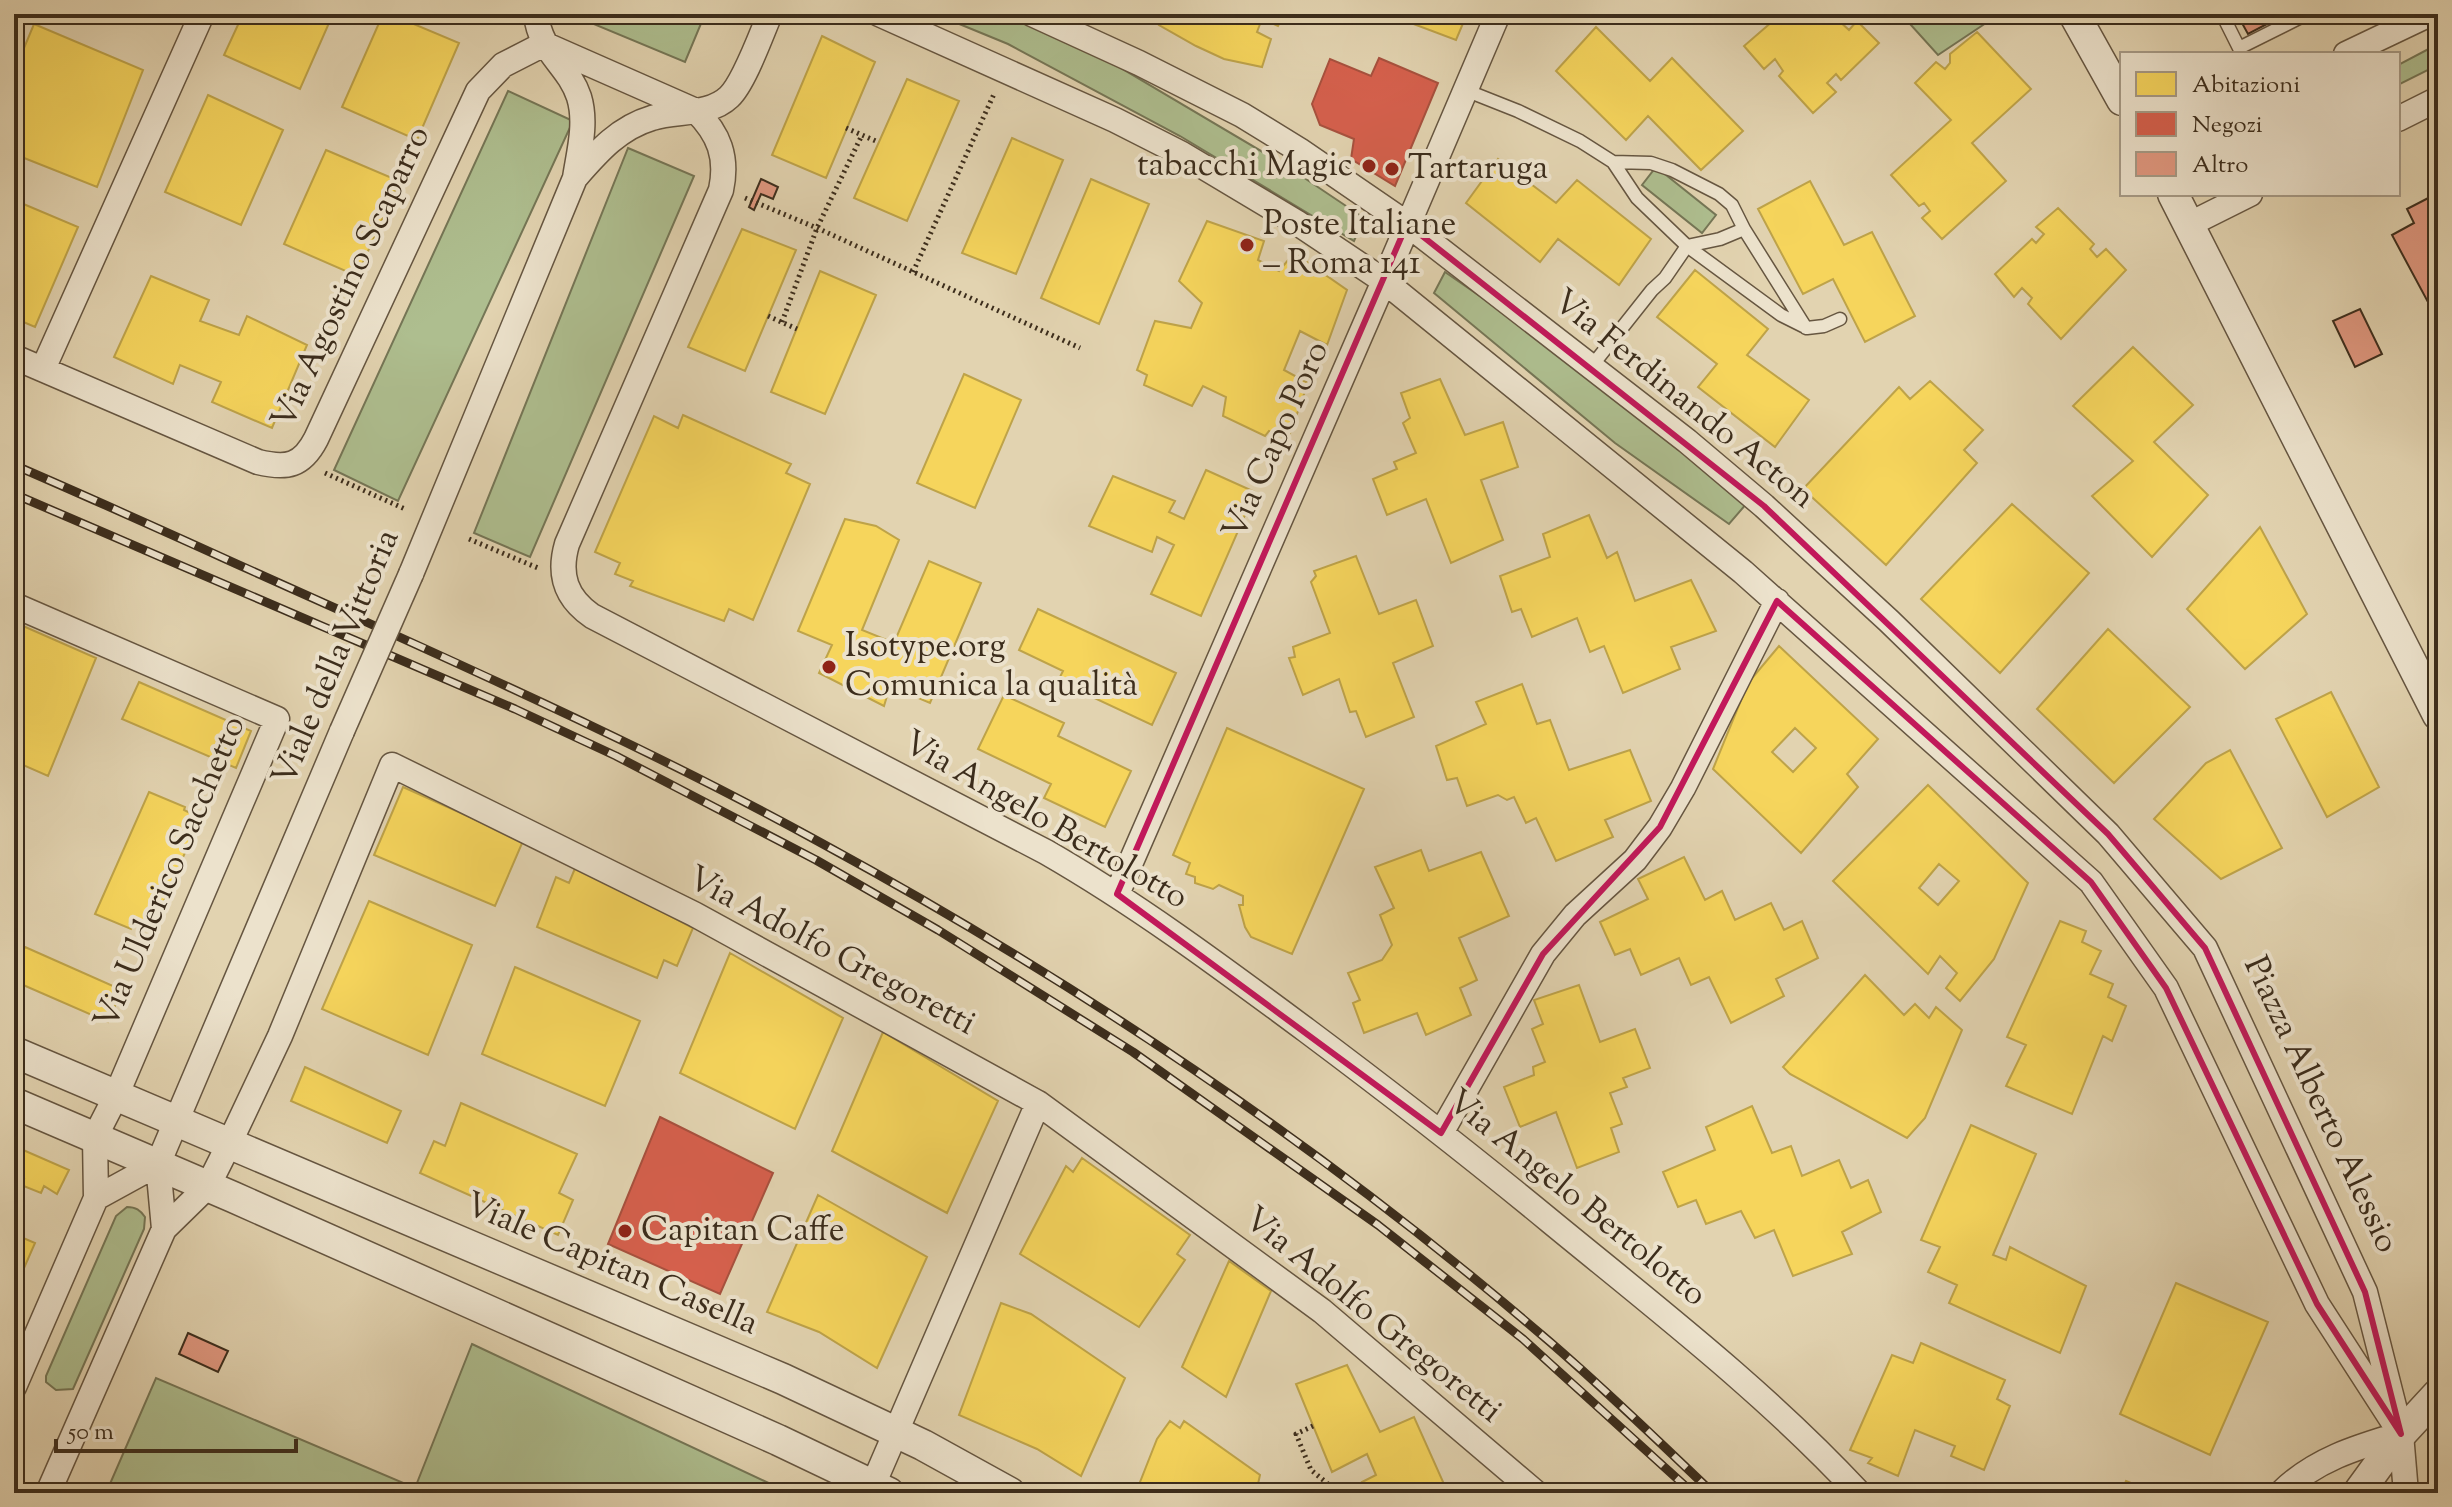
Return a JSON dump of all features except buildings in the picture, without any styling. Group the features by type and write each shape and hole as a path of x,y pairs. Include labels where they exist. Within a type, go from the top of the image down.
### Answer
{"street":[{"path":"43,369 202,14"},
{"path":"536,14 544,44 579,97 582,129 575,178"},
{"path":"575,178 606,144 630,127 652,118 696,111 727,100 734,92 770,14"},
{"path":"879,14 1133,129 1216,173 1320,237 1384,281 1777,601 2091,882 2166,988 2317,1304 2401,1434"},
{"name":"Via Ferdinando Acton","path":"1032,14 1242,115 1325,167 1407,224 1741,485 1869,602 2108,834 2205,948"},
{"name":"Via Capo Poro","path":"1117,894 1498,14"},
{"path":"2074,14 2120,96"},
{"path":"2350,52 2430,14"},
{"path":"544,44 696,111"},
{"name":"Via Agostino Scaparro","path":"14,357 258,462 283,465 300,461 309,453 316,439 478,91 503,65 544,44"},
{"path":"2400,118 2438,99"},
{"name":"Via Angelo Bertolotto","path":"696,111 714,132 723,150 725,166 721,190 567,544 563,574 568,593 592,616 1046,852 1117,894 1196,947 1441,1133 1731,1370 1859,1493"},
{"name":"Viale della Vittoria","path":"164,1229 158,1164 411,574 575,178"},
{"path":"2174,196 2438,715"},
{"path":"2190,224 2246,196"},
{"path":"1441,1133 1543,954 1575,915 1635,860 1660,827 1683,788 1777,601"},
{"name":"Via Ulderico Sacchetto","path":"14,605 277,719 116,1096 95,1137"},
{"name":"Via Adolfo Gregoretti","path":"229,1144 280,1036 392,765 694,914 1038,1103 1322,1311 1536,1493"},
{"name":"Piazza Alberto Alessio","path":"2205,948 2365,1292 2401,1434 2406,1493"},
{"name":"Viale Capitan Casella","path":"14,1052 783,1379 897,1432 1010,1493"},
{"path":"14,1103 208,1186 881,1489 897,1432 1038,1103"},
{"path":"14,1387 96,1198 95,1137"},
{"name":"Viale della Vittoria","path":"48,1493 164,1229 208,1186 229,1144"},
{"path":"96,1198 158,1164"},
{"path":"2358,1493 2401,1434 2438,1394"},
{"path":"2281,1493 2307,1471 2339,1454 2401,1434 2438,1415"}],"lane":[{"path":"2222,14 2239,48 2307,14"},
{"path":"1465,90 1580,141 1613,162 1637,198 1687,246 1781,315 1807,328 1824,326 1840,319"},
{"path":"1613,162 1651,163 1672,170 1719,194 1732,205 1807,328"},
{"path":"1591,367 1665,278 1687,246 1720,239 1744,229"}],"path":[{"path":"913,272 1004,71"},
{"path":"846,128 878,142"},
{"path":"782,322 817,228 862,135"},
{"path":"756,202 1080,348"},
{"path":"768,316 797,329"},
{"path":"334,477 405,509"},
{"path":"469,539 533,565"},
{"path":"1313,1426 1296,1434 1311,1470 1339,1493"}],"highlighted area":[{"path":"1407,224 1764,506 2108,834 2205,948 2365,1292 2401,1434 2317,1304 2166,988 2091,882 1777,601 1660,827 1543,954 1441,1133 1117,894"}],"green space":[{"path":"586,14 705,14 685,62 584,20"},
{"path":"935,14 1010,14 1097,54 1288,167 1364,218 1354,241 1180,136 1008,44"},
{"path":"1901,14 1993,14 1995,17 1938,55"},
{"path":"2438,44 2438,65 2400,84 2400,64"},
{"path":"508,91 573,121 398,501 334,470"},
{"path":"628,148 694,176 530,557 474,533"},
{"path":"1656,167 1716,215 1702,233 1642,185"},
{"path":"1445,272 1497,308 1747,503 1729,524 1615,443 1434,293"},
{"path":"127,1207 135,1208 145,1217 144,1229 73,1389 56,1390 46,1382 46,1376 116,1216"},
{"path":"472,1344 790,1493 106,1493 156,1378 415,1488"}],"railway":[{"path":"14,465 413,643 649,754 823,844 1012,953 1196,1071 1374,1199 1565,1355 1713,1493"},
{"path":"14,494 515,709 616,756 816,860 938,930 1133,1052 1378,1225 1523,1339 1693,1493"}],"place":[{"name":"tabacchi Magic","path":"1369,166"},
{"name":"Tartaruga","path":"1392,169"},
{"name":"Poste Italiane – Roma 141","path":"1247,245"},
{"name":"Isotype.org Comunica la qualità","path":"829,667"},
{"name":"Capitan Caffe","path":"625,1231"}]}
